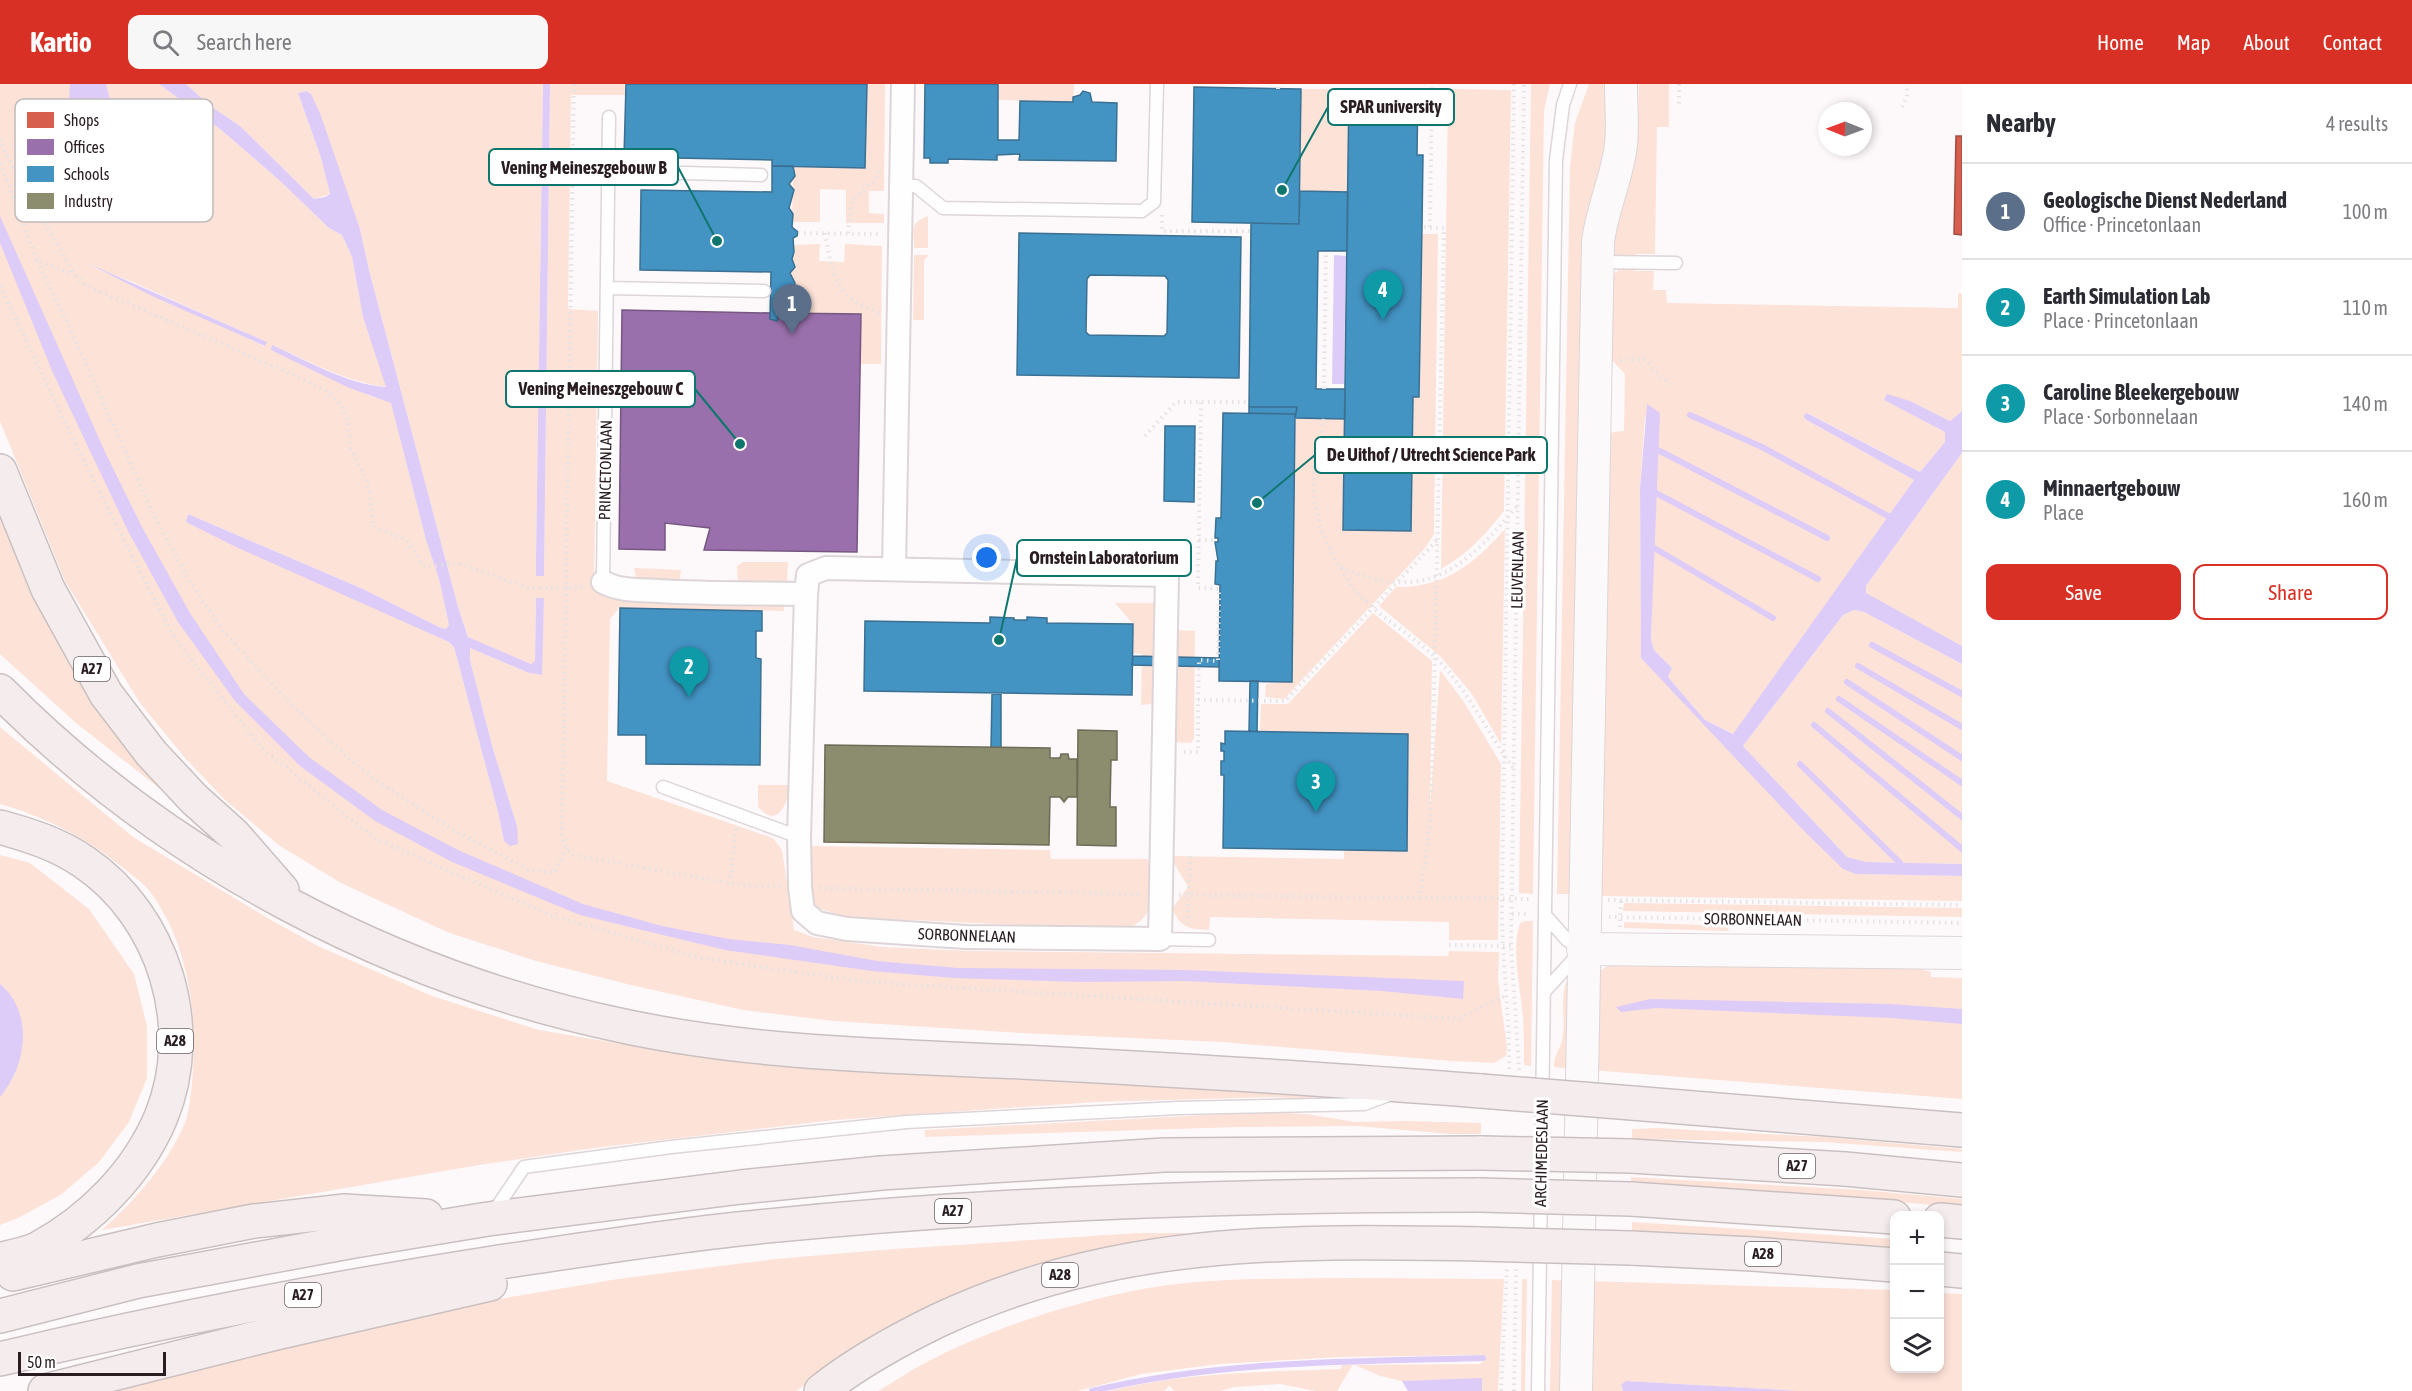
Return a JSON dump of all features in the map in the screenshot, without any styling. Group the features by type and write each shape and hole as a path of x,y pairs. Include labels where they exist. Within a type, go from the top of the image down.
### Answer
{"highway":[{"name":"A27","path":"0,471 48,589 106,694 151,753 194,799 234,835 298,908 394,953 459,979 528,1002 629,1027 698,1040 765,1048 1412,1085 1495,1083 1632,1103 1962,1130"},
{"path":"0,691 56,743 144,814 199,851 298,908"},
{"name":"A28","path":"0,827 44,840 84,861 112,885 135,911 152,939 164,966 172,995 176,1053 171,1084 162,1116 143,1151 112,1192 77,1223 38,1249 0,1260"},
{"name":"A27","path":"0,1316 138,1281 488,1219 741,1187 881,1173 1174,1155 1480,1153 1632,1156 1845,1169 1962,1180"},
{"name":"A27","path":"0,1359 241,1306 366,1283 609,1245 738,1229 914,1213 1100,1202 1298,1195 1480,1195 1631,1199 1890,1216"},
{"name":"A27","path":"0,1277 158,1240 254,1221 345,1211 488,1219"},
{"path":"1944,1220 1962,1222"},
{"name":"A28","path":"823,1389 874,1354 960,1310 1030,1284 1115,1262 1194,1250 1268,1245 1479,1244 1753,1254 1890,1265"},
{"name":"A27","path":"45,1391 288,1330 535,1274 609,1245"},
{"path":"1944,1269 1962,1271"}],"main road":[{"path":"1576,1391 1597,262 1600,224 1621,145 1621,84"},
{"name":"SORBONNELAAN","path":"1583,949 1962,953"}],"street":[{"path":"894,568 903,84"},
{"path":"800,887 799,837 808,575 825,568 894,568 913,572 1167,575 1160,939"},
{"name":"PRINCETONLAAN","path":"603,582 613,588 691,593 806,594"},
{"name":"SORBONNELAAN","path":"800,887 803,911 817,923 847,929 966,937 1160,939"}],"lane":[{"path":"901,186 916,186 943,208 1142,211 1154,202 1157,84"},
{"name":"LEUVENLAAN","path":"1545,915 1556,160 1562,116 1570,84"},
{"name":"PRINCETONLAAN","path":"603,582 609,117"},
{"path":"608,171 761,175"},
{"path":"1597,262 1676,263"},
{"path":"607,288 764,291"},
{"path":"663,787 799,837"},
{"path":"1544,992 1583,949 1567,940 1545,915"},
{"name":"ARCHIMEDESLAAN","path":"1538,1391 1545,915"},
{"name":"SORBONNELAAN","path":"1160,939 1209,940"},
{"name":"A27","path":"488,1219 524,1167 682,1145 906,1122 1178,1108 1364,1104 1412,1085"}],"path":[{"path":"574,84 562,835 566,848 573,855 728,883 800,887 1162,895 1545,899"},
{"path":"1431,227 1432,84"},
{"path":"1495,1083 1511,1045 1501,946 1515,84"},
{"name":"LEUVENLAAN","path":"1519,1055 1511,946 1524,84"},
{"path":"1679,84 1679,105"},
{"path":"1902,108 1907,97 1908,84"},
{"path":"0,139 15,170"},
{"path":"848,234 852,200 868,189 887,160 901,153"},
{"path":"0,163 15,203"},
{"path":"22,222 37,261 68,324 152,511 187,577 223,631 288,701 349,759 423,812 529,870 554,873 566,848"},
{"path":"44,222 74,274 85,285 241,351 323,389 340,403 348,421 350,446 367,480 374,526 407,540 422,565 430,567 452,562 529,588 567,587"},
{"path":"1420,899 1430,824 1436,658 1444,228 1422,227"},
{"path":"1162,231 1251,231"},
{"path":"798,233 900,235"},
{"path":"825,233 833,275 847,297 868,309 898,320"},
{"path":"1324,389 1326,251"},
{"path":"37,261 74,274"},
{"path":"0,286 80,453 175,639 262,748 374,838 550,915 700,958 866,982 1460,1019 1506,996"},
{"path":"1595,360 1644,359 1670,385"},
{"path":"1145,436 1176,402 1249,402"},
{"path":"1165,752 1198,752 1199,660 1218,661 1219,589 1198,588 1201,402"},
{"path":"1324,419 1316,448 1313,474 1316,514 1327,544 1357,592 1436,658 1465,695 1514,769"},
{"path":"1341,567 1364,577 1395,584 1438,576 1463,563 1518,504"},
{"path":"1198,700 1286,701 1439,538"},
{"path":"1199,540 1217,540"},
{"path":"728,883 731,876 738,814"},
{"path":"1188,928 1190,856"},
{"path":"1585,908 1962,905"},
{"name":"SORBONNELAAN","path":"1585,908 1962,923"},
{"path":"1512,914 1545,915"},
{"path":"1449,945 1511,946"},
{"path":"1501,1391 1507,1262"}],"shaded area":[{"path":"0,84 159,84 179,99 15,99 15,222 213,222 213,124 278,179 329,228 342,235 352,257 363,317 387,387 343,376 273,345 370,396 391,402 426,540 439,579 449,625 446,629 441,628 363,589 188,514 186,522 449,642 454,647 504,841 517,826 493,749 470,660 470,648 529,673 541,675 544,598 536,598 535,662 530,664 468,637 458,607 360,229 306,91 298,93 321,158 330,194 314,199 240,126 213,108 213,99 202,99 186,84 543,84 536,575 544,575 550,84 625,84 625,95 571,95 568,309 598,311 594,589 618,600 784,604 784,611 619,608 610,619 607,781 773,838 782,850 794,930 813,937 883,947 970,951 1448,956 1449,951 1499,952 1498,980 1507,1048 1506,1056 1494,1063 1451,1061 1222,1042 1020,1033 833,1021 743,1010 631,985 536,961 447,932 341,883 280,846 225,800 185,758 140,703 65,581 0,421","holes":["87,264 135,283 266,342 264,346"]},
{"path":"70,84 106,84 110,99 69,99"},
{"path":"159,84 186,84 202,99 179,99"},
{"path":"543,84 550,84 544,576 536,576 536,557"},
{"path":"867,84 885,84 884,191 869,191 869,213 884,214 884,223 846,223 846,190 820,189 820,222 792,222 793,166 865,168"},
{"path":"998,84 1074,84 1073,102 998,100"},
{"path":"1531,84 1550,84 1544,111 1533,894 1519,893"},
{"path":"1589,84 1607,84 1608,126 1575,894 1557,894 1570,167 1575,123"},
{"path":"1639,84 1669,84 1669,127 1657,127 1655,254 1636,254 1635,271 1654,271 1653,290 1666,290 1667,303 1958,308 1958,293 1962,294 1962,411 1950,421 1910,401 1885,400 1945,432 1945,442 1920,472 1808,413 1805,419 1914,480 1734,734 1705,720 1668,677 1672,668 1654,650 1651,639 1657,461 1645,415 1640,489 1641,658 1856,874 1962,876 1962,901 1597,896 1604,440 1613,432 1624,431 1625,374 1606,354 1606,277 1618,271 1614,250 1608,246 1637,130"},
{"path":"1301,89 1349,89 1348,193 1300,191"},
{"path":"1452,89 1511,90 1504,511 1476,543 1441,569 1448,94"},
{"path":"306,91 311,94 320,113 360,229 458,607 468,637 531,664 535,661 536,598 544,598 542,675 529,673 470,648 470,660 493,749 517,826 518,844 510,846 504,841 454,647 449,642 236,547 186,522 188,514 363,589 441,628 446,629 449,625 439,579 426,540 391,403 347,387 271,350 272,345 342,377 386,387 363,317 352,257 342,235 329,228 278,179 213,124 213,108 240,126 314,199 325,197 330,194 321,158 298,93"},
{"path":"0,216 105,452 142,527 190,613 244,694 309,757 382,810 458,850 583,904 662,926 729,939 790,945 877,961 958,968 1185,970 1464,981 1463,999 1382,991 1185,981 1083,982 954,978 872,971 725,950 580,915 452,862 375,821 300,766 235,701 178,622 129,533 53,373 0,243"},
{"path":"928,216 928,248 914,248 915,224"},
{"path":"1422,234 1438,234 1434,534 1425,548 1284,699 1265,697 1266,684 1292,681 1295,418 1345,419 1343,530 1411,531 1413,397"},
{"path":"820,244 819,261 844,262 845,244 882,246 881,364 860,364 860,314 791,313 792,245"},
{"path":"914,255 929,255 924,260 924,320 913,320"},
{"path":"1334,255 1346,256 1344,384 1332,384"},
{"path":"87,263 267,342 265,346 152,296"},
{"path":"1887,394 1910,401 1950,421 1962,411 1962,453 1866,586 1866,593 1962,646 1962,664 1864,612 1854,610 1843,615 1743,746 1847,857 1866,862 1962,864 1962,876 1856,874 1843,869 1804,831 1641,658 1640,489 1647,404 1660,413 1651,639 1654,650 1672,668 1668,677 1705,720 1733,734 1914,480 1805,419 1804,415 1807,413 1920,472 1945,442 1945,432 1884,400"},
{"path":"1962,453 1962,646 1873,599 1866,593 1866,586"},
{"path":"0,498 182,806 76,723 0,654"},
{"path":"1505,529 1501,744 1472,694 1440,656 1379,606 1396,587 1429,583 1457,571 1482,553"},
{"path":"743,562 788,562 787,581 785,584 738,586 737,566"},
{"path":"634,568 681,570 680,580 677,583 637,581"},
{"path":"1115,603 1156,603 1155,697 1151,704 1141,705 1142,654 1133,653 1133,624"},
{"path":"1854,610 1864,612 1962,664 1962,864 1866,862 1847,857 1743,746 1843,615"},
{"path":"1373,613 1432,661 1430,808 1440,670 1464,702 1501,764 1498,940 1449,940 1449,922 1210,917 1209,930 1186,926 1172,909 1188,887 1171,858 1174,856 1344,859 1344,850 1407,851 1408,734 1260,732 1261,704 1288,704"},
{"path":"1175,630 1195,631 1194,738 1191,743 1173,742"},
{"path":"0,727 133,837 271,920 318,946 432,996 539,1030 712,1059 828,1070 1311,1094 1311,1099 1272,1097 1096,1102 834,1120 594,1148 479,1165 102,1230 126,1207 160,1167 185,1123 191,1093 194,1047 191,999 187,979 183,960 169,922 143,884 83,839 35,816 0,804"},
{"path":"758,785 791,785 787,799 777,815 771,816 758,807"},
{"path":"810,846 1050,850 1051,859 1147,859 1152,864 1151,904 1142,919 1123,930 847,917 814,907 810,896"},
{"path":"0,855 30,863 89,909 134,974 147,1026 147,1078 129,1122 99,1162 62,1194 0,1225 0,1097 15,1074 7,990 0,984"},
{"path":"1624,903 1962,908 1962,917 1623,911"},
{"path":"1533,921 1531,1066 1524,1065 1523,1017 1516,956 1518,932 1521,922"},
{"path":"1624,922 1729,926 1728,931 1624,928"},
{"path":"1697,961 1898,963 1931,972 1931,977 1962,978 1962,1099 1590,1070 1595,974 1608,966"},
{"path":"1571,974 1572,1069 1554,1067 1563,1032 1564,989"},
{"path":"0,984 11,996 18,1009 23,1039 16,1070 0,1097"},
{"path":"1650,999 1890,1004 1962,1009 1962,1024 1891,1018 1656,1008 1621,1012 1616,1007"},
{"path":"1262,1112 1306,1114 1355,1122 1481,1123 1481,1134 1451,1134 1357,1126 1239,1127 925,1137 925,1130"},
{"path":"1657,1128 1823,1137 1962,1149 1962,1152 1824,1142 1632,1139 1632,1129"},
{"path":"1631,1177 1861,1190 1962,1199 1962,1208 1860,1198 1631,1184"},
{"path":"1632,1222 1890,1239 1890,1252 1632,1232"},
{"path":"1137,1233 1193,1233 1129,1246 846,1355 796,1391 112,1391 464,1305 618,1279 775,1259"},
{"path":"1504,1279 1498,1391 1482,1391 1481,1379 1402,1381 1380,1376 1355,1365 1480,1364 1487,1357 1484,1355 1340,1357 1219,1364 1141,1374 1078,1391 878,1391 913,1369 952,1349 1012,1325 1075,1305 1138,1290 1191,1282 1237,1280"},
{"path":"1522,1279 1527,1279 1525,1391 1521,1391"},
{"path":"1552,1280 1569,1281 1567,1391 1550,1391"},
{"path":"1587,1281 1890,1290 1890,1373 1944,1373 1944,1293 1962,1294 1962,1391 1797,1391 1626,1381 1621,1388 1623,1391 1593,1391 1593,1378 1585,1369"},
{"path":"1342,1365 1352,1365 1337,1391 1316,1391 1280,1384 1234,1387 1220,1391 1175,1391 1169,1386 1164,1391 1109,1391 1196,1376 1341,1369"},
{"path":"1482,1378 1482,1391 1408,1391 1402,1381"},
{"path":"1626,1381 1797,1391 1623,1391 1621,1385"}],"building: Shops":[{"path":"1956,136 1962,136 1962,235 1954,234"}],"building: Offices":[{"path":"622,310 770,313 770,319 777,321 779,313 861,314 857,552 704,550 710,528 665,523 665,550 619,549"}],"building: Schools":[{"path":"626,84 867,84 865,168 772,166 772,160 624,157"},
{"path":"925,84 998,84 998,140 1019,140 1020,101 1073,102 1073,97 1080,95 1083,91 1090,93 1092,102 1117,103 1116,161 1019,160 1020,154 997,155 997,160 948,159 948,163 930,163 930,158 924,158"},
{"path":"1194,87 1301,89 1299,224 1192,222"},
{"path":"1349,89 1418,90 1417,155 1423,155 1422,227 1419,397 1413,397 1411,531 1343,530"},
{"path":"772,166 793,166 795,176 789,184 794,190 789,208 793,214 792,227 798,232 793,238 792,259 795,267 790,273 795,283 791,292 793,297 791,313 779,313 777,321 770,319 771,272 640,270 641,190 772,192"},
{"path":"1300,191 1348,192 1347,251 1318,251 1316,389 1345,389 1345,419 1295,418 1297,407 1249,407 1251,223 1299,224"},
{"path":"1019,233 1241,237 1239,378 1017,375","holes":["1090,275 1165,276 1168,280 1167,333 1164,336 1089,335 1086,332 1087,279"]},
{"path":"1249,407 1297,407 1296,414 1249,413"},
{"path":"1223,413 1295,414 1292,682 1219,681 1220,585 1215,584 1216,561 1218,561 1215,542 1218,542 1218,538 1215,538 1216,518 1221,518"},
{"path":"1165,426 1195,426 1194,502 1164,501"},
{"path":"620,608 762,611 762,631 756,631 756,658 761,659 760,765 646,764 646,735 618,735"},
{"path":"990,617 1014,618 1014,620 1027,620 1027,617 1047,618 1047,623 1133,624 1132,695 864,691 865,621 990,623"},
{"path":"1133,656 1219,658 1219,667 1132,665"},
{"path":"1250,681 1258,681 1257,732 1249,731"},
{"path":"992,694 1001,694 1001,748 991,748"},
{"path":"1225,731 1408,734 1407,851 1223,848 1224,775 1221,775 1221,761 1224,761 1224,751 1221,751 1221,743 1225,744"}],"building: Industry":[{"path":"1078,730 1117,731 1117,760 1111,760 1110,807 1116,807 1116,846 1077,845"},
{"path":"825,745 1050,748 1050,758 1060,758 1061,754 1068,754 1069,759 1077,759 1077,797 1068,797 1064,802 1060,797 1050,797 1049,845 824,842"}],"waterway":[{"path":"1690,415 1762,447 1888,516"},
{"path":"1658,450 1827,538"},
{"path":"1656,493 1818,579"},
{"path":"1654,548 1773,618"},
{"path":"1872,645 1962,694"},
{"path":"1858,666 1962,727"},
{"path":"1847,682 1962,758"},
{"path":"1839,699 1962,783"},
{"path":"1828,711 1962,817"},
{"path":"1814,725 1962,849"},
{"path":"1800,764 1900,863"},
{"path":"1092,1391 1189,1373 1237,1368 1335,1362 1483,1358"}],"place":[{"name":"SPAR university","path":"1282,190"},
{"name":"Vening Meineszgebouw B","path":"717,241"},
{"name":"Minnaertgebouw","path":"1383,320"},
{"name":"Geologische Dienst Nederland","path":"792,334"},
{"name":"Vening Meineszgebouw C","path":"740,444"},
{"name":"De Uithof / Utrecht Science Park","path":"1257,503"},
{"name":"Ornstein Laboratorium","path":"999,640"},
{"name":"Earth Simulation Lab","path":"689,697"},
{"name":"Caroline Bleekergebouw","path":"1316,812"}]}
